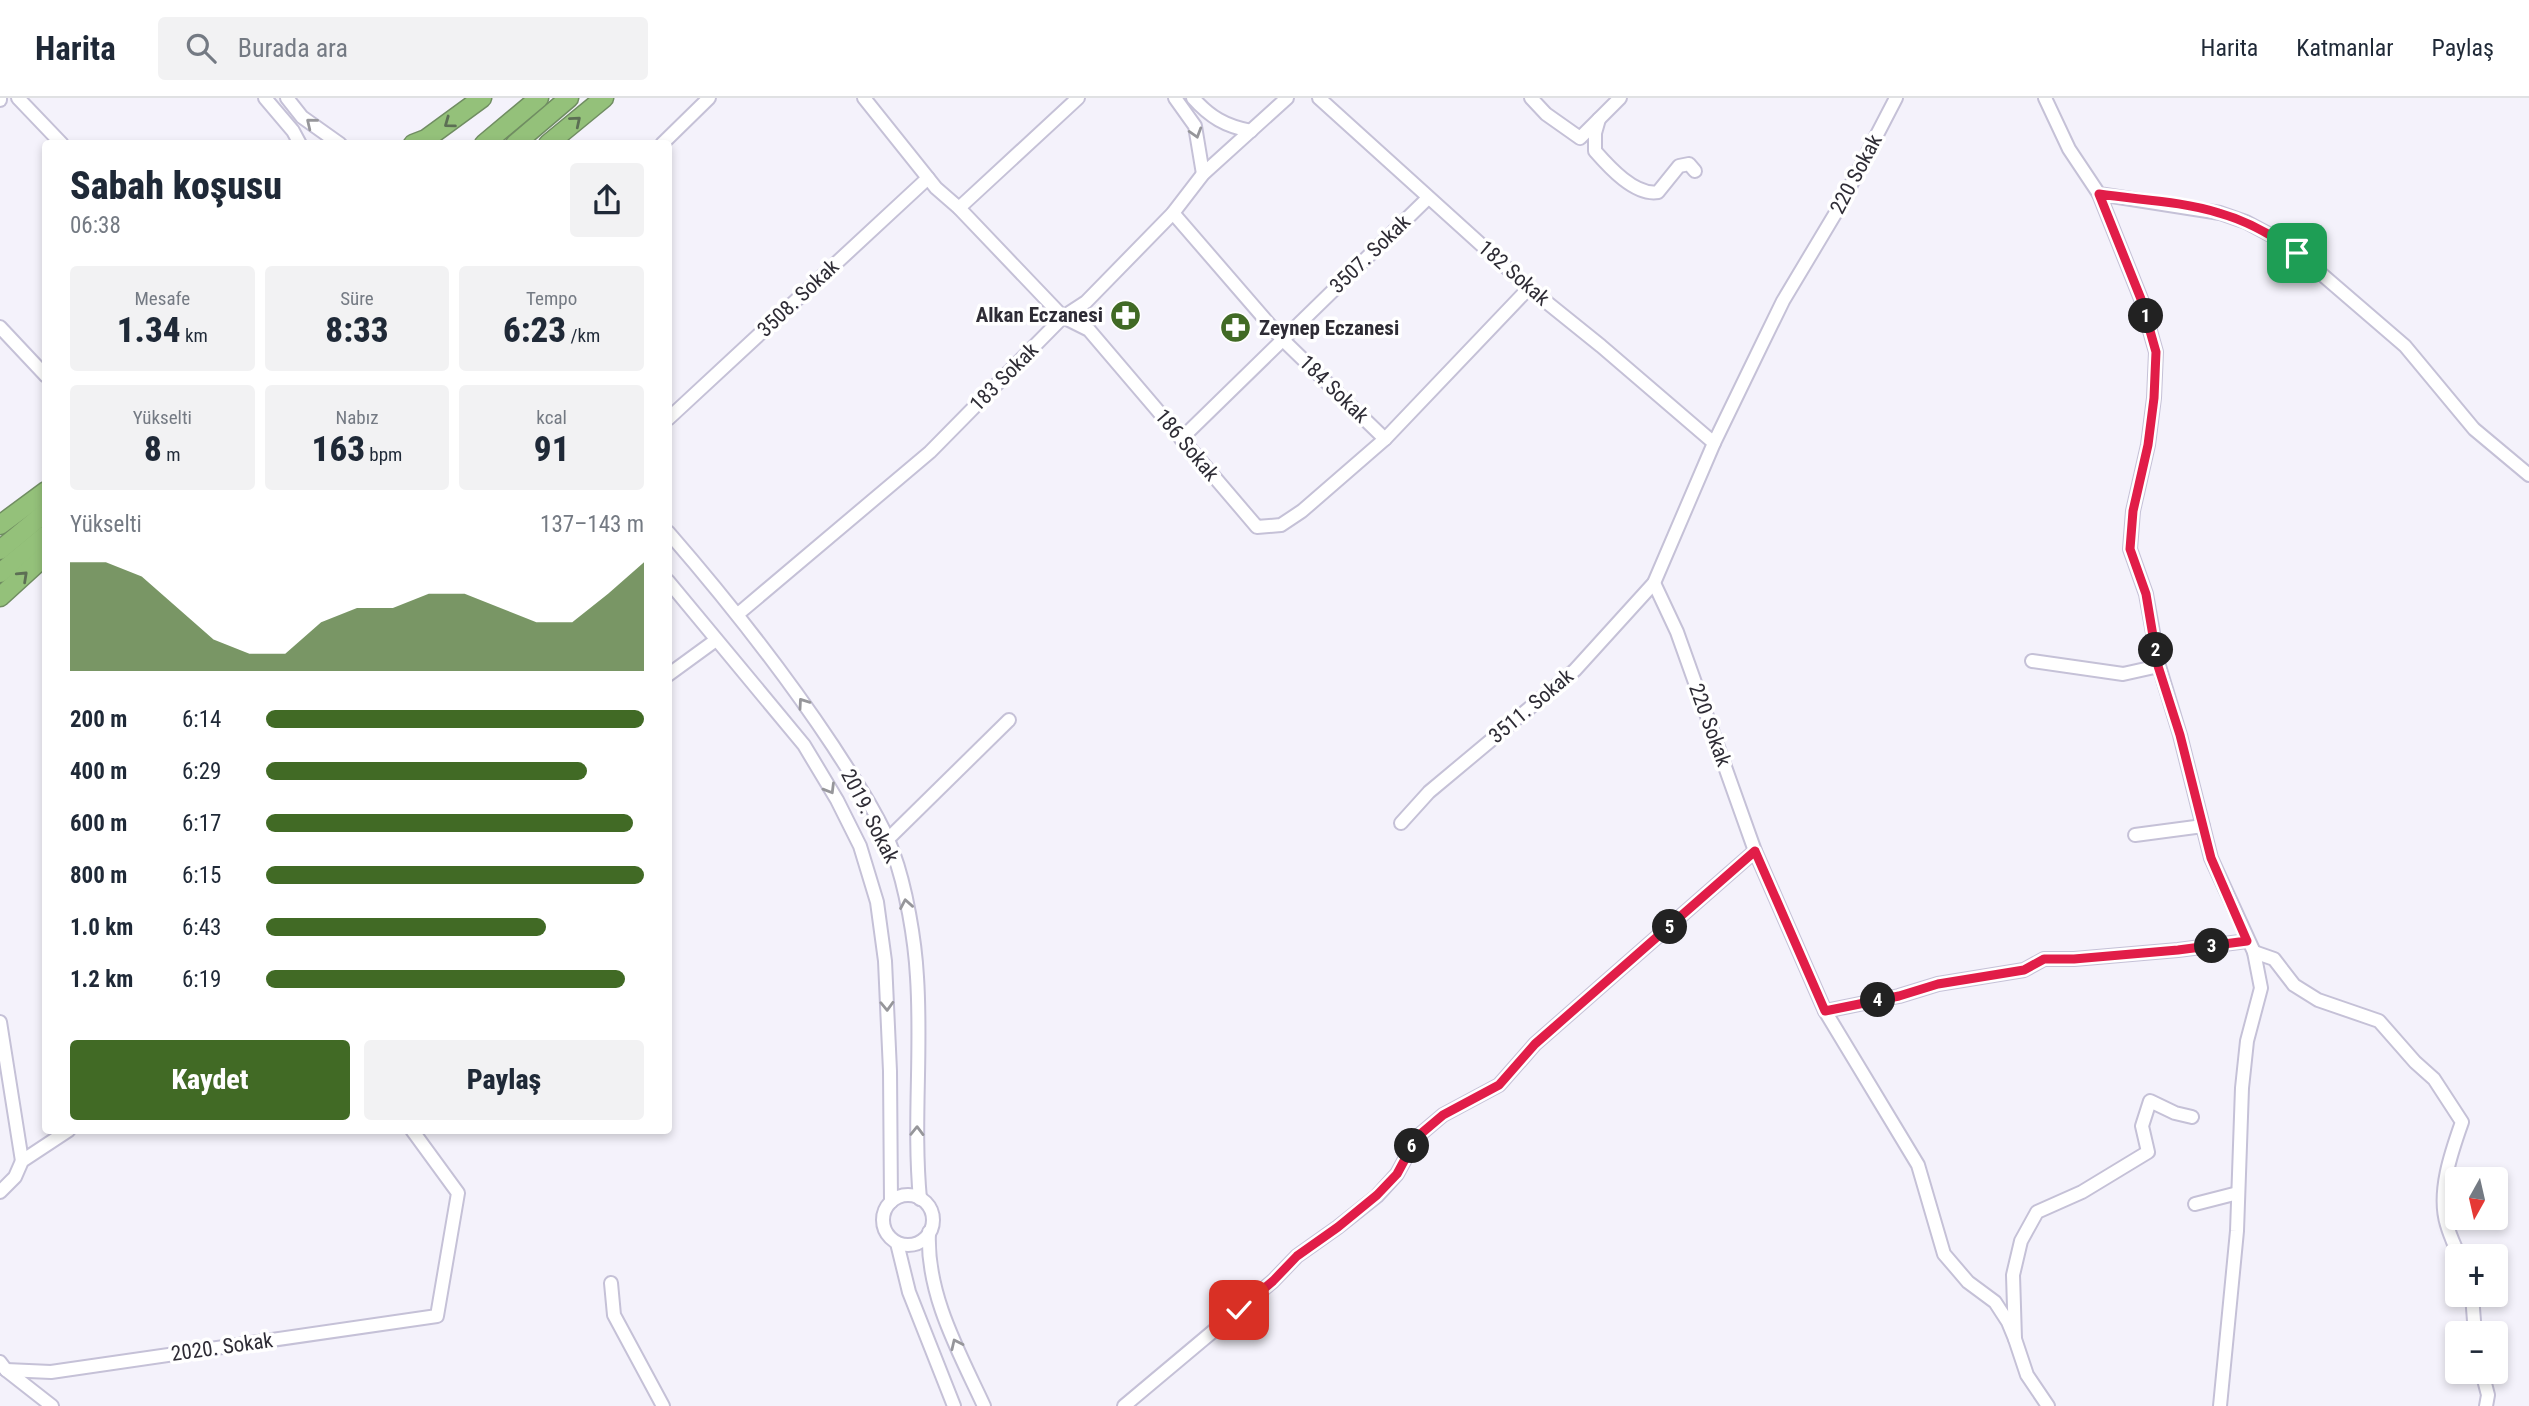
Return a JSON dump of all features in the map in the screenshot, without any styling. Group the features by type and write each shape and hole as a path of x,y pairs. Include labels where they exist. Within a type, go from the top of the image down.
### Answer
{"highway":[{"path":"423,140 482,98"},
{"path":"489,140 539,98"},
{"path":"520,140 569,98"},
{"path":"553,140 604,98"},
{"path":"15,513 42,483"},
{"path":"0,525 42,494"},
{"path":"0,550 42,515"},
{"path":"0,573 42,538"},
{"path":"0,597 42,559"}],"street":[{"path":"18,98 58,140"},
{"path":"265,98 298,140"},
{"path":"287,98 302,117 334,140"},
{"path":"666,140 709,98"},
{"name":"186 Sokak","path":"864,98 928,178 1063,317 1089,330 1257,527 1281,525 1302,511 1385,439 1529,288"},
{"path":"958,208 1078,98"},
{"path":"1175,98 1195,125 1203,174"},
{"path":"1193,98 1210,117 1251,131"},
{"name":"183 Sokak","path":"738,614 930,452 1063,317 1086,302 1174,212 1203,174 1287,98"},
{"name":"182 Sokak","path":"1319,98 1529,288 1601,345 1714,443"},
{"path":"1531,98 1545,114 1580,138 1620,98"},
{"name":"220 Sokak","path":"1896,98 1841,204 1783,301 1714,443 1654,583 1677,632 1755,851 1825,1011 1918,1165 1944,1254 1968,1282 1995,1303 2008,1321 2015,1339"},
{"path":"2045,98 2069,149 2099,194 2141,299 2156,352 2148,445 2133,511 2130,549 2146,594 2158,666 2180,735 2211,858 2250,946 2261,988 2246,1053 2242,1088 2238,1194 2220,1406"},
{"path":"1599,119 1595,133 1595,151 1643,192 1658,192 1679,166 1689,164 1695,171"},
{"name":"3508. Sokak","path":"672,415 928,178"},
{"path":"2099,194 2220,213 2246,222 2278,239 2405,346 2474,429 2529,475"},
{"name":"3507. Sokak","path":"1181,439 1428,198"},
{"name":"184 Sokak","path":"1174,212 1282,340 1385,439"},
{"path":"0,327 42,372"},
{"name":"2019. Sokak","path":"672,538 738,614 773,660 859,786 893,851 905,895 917,975 917,1160 920,1199 926,1203 933,1217 929,1232 930,1268 951,1333 985,1406"},
{"name":"3511. Sokak","path":"1401,823 1429,792 1576,670 1654,583"},
{"name":"2019. Sokak","path":"672,585 804,745 837,800 860,846 877,902 885,961 890,1072 891,1202 883,1216 883,1224 885,1231 897,1243 908,1292 954,1406"},
{"path":"672,672 716,640"},
{"path":"2032,661 2123,674 2158,666"},
{"path":"887,840 1009,720"},
{"path":"2135,835 2203,826"},
{"path":"1124,1406 1273,1281 1297,1256 1377,1195 1397,1174 1417,1137 1443,1115 1499,1085 1535,1044 1755,851"},
{"path":"1825,1011 1899,996 1938,984 2024,970 2044,959 2250,946 2274,959 2294,985 2318,1000 2379,1021 2440,1087 2462,1122 2452,1151 2444,1202 2446,1224 2454,1244"},
{"path":"0,1022 22,1161 15,1177 0,1192"},
{"path":"2048,1406 2028,1375 2015,1339 2013,1275 2021,1241 2038,1212 2082,1192 2148,1152 2142,1126 2150,1101 2175,1113 2192,1117"},
{"path":"22,1161 63,1134"},
{"name":"2020. Sokak","path":"3,1366 51,1373 437,1316 458,1193 415,1134"},
{"path":"2195,1204 2238,1194"},
{"path":"891,1202 905,1195 920,1199"},
{"path":"897,1243 919,1243 929,1232"},
{"path":"611,1283 614,1315 663,1406"},
{"path":"3,1366 52,1406"},
{"path":"2485,1384 2488,1395 2486,1406"}],"place":[{"name":"Alkan Eczanesi","path":"1126,315"},
{"name":"Zeynep Eczanesi","path":"1236,328"}],"route":[{"path":"1239,1310 1297,1256 1377,1195 1397,1174 1417,1137 1443,1115 1499,1085 1535,1044 1755,851 1825,1011 1899,996 1938,984 2024,970 2044,959 2178,950 2247,941 2211,858 2180,735 2158,666 2146,594 2130,549 2133,511 2148,445 2156,352 2141,299 2099,194 2191,206 2220,213 2246,222 2297,253"}]}
